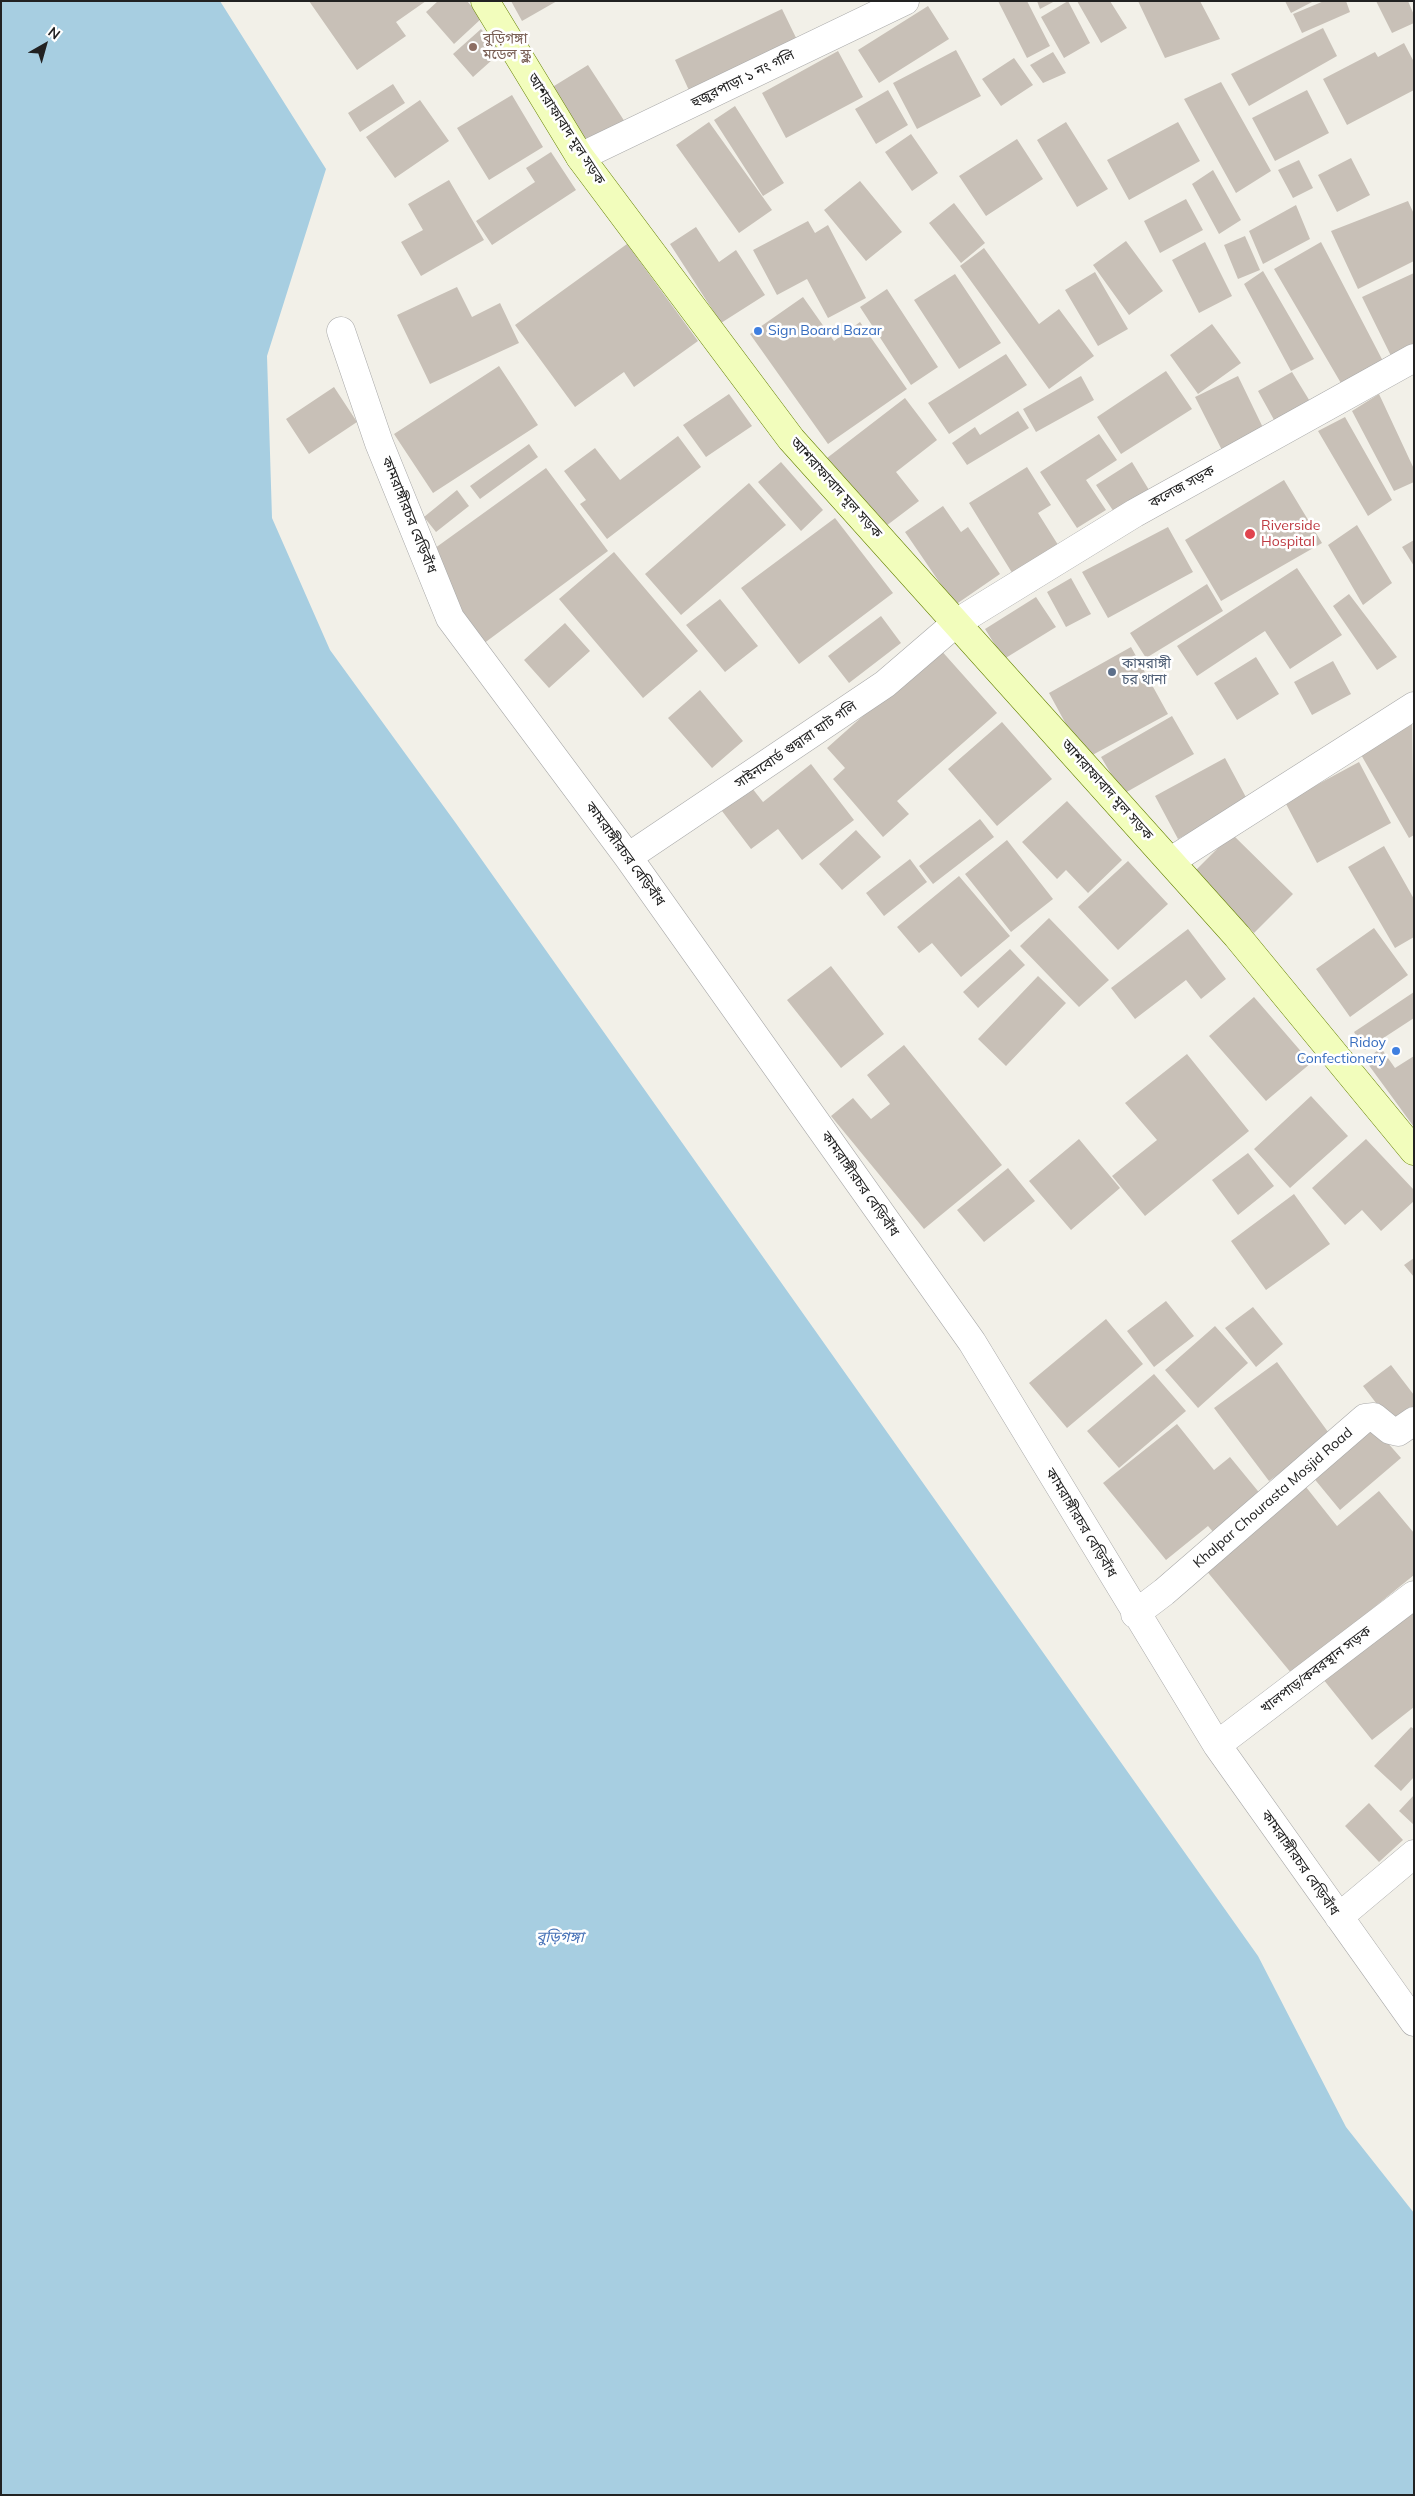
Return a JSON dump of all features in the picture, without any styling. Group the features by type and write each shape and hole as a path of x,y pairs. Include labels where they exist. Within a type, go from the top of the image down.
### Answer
{"street":[{"name":"আশরাফাবাদ মূল সড়ক","path":"485,1 580,156 791,439 1237,936 1414,1151"},
{"name":"হুজুরপাড়া ১ নং গলি","path":"580,156 905,1"},
{"name":"কামরাঙ্গীরচর বেড়িবাঁধ","path":"341,331 380,443 450,618 628,857 972,1342 1135,1614 1217,1745 1414,2022"},
{"name":"কলেজ সড়ক","path":"956,623 1135,513 1414,358"},
{"name":"সাইনবোর্ড গুদ্বারা ঘাট গলি","path":"628,857 885,684 956,623"},
{"path":"1171,861 1414,706"},
{"name":"Khalpar Chourasta Mosjid Road","path":"1135,1614 1164,1592 1365,1418 1374,1417 1390,1430 1398,1432 1414,1421"},
{"name":"খালপাড়/কবরস্থান সড়ক","path":"1217,1745 1414,1595"},
{"path":"1339,1917 1414,1854"}],"water":[{"name":"বুড়িগঙ্গা","path":"1,1 220,1 326,169 267,356 272,518 330,650 455,822 1258,1956 1346,2127 1414,2213 1414,2495 1,2495"}],"building":[{"path":"309,1 426,1 396,22 406,36 357,70"},
{"path":"438,1 467,1 482,18 454,44 426,12"},
{"path":"511,1 557,1 522,21"},
{"path":"998,1 1027,1 1050,46 1027,58"},
{"path":"1037,1 1055,1 1040,9"},
{"path":"1068,1 1090,43 1064,58 1041,17"},
{"path":"1077,1 1110,1 1127,28 1101,43"},
{"path":"1138,1 1200,1 1220,39 1165,58"},
{"path":"1285,1 1314,1 1291,13"},
{"path":"1324,1 1346,1 1350,12 1302,33 1293,14"},
{"path":"1376,1 1408,1 1414,15 1414,23 1392,33"},
{"path":"928,6 949,39 879,83 858,50"},
{"path":"782,9 801,48 693,99 675,60"},
{"path":"1323,28 1337,56 1249,106 1231,74"},
{"path":"481,29 501,52 473,77 453,54"},
{"path":"1404,43 1414,62 1414,90 1347,125 1323,79 1375,52 1378,57"},
{"path":"956,50 981,96 917,129 893,83"},
{"path":"838,51 863,97 786,138 762,93"},
{"path":"1053,52 1066,73 1043,83 1030,65"},
{"path":"1014,58 1033,85 1001,106 982,79"},
{"path":"588,65 625,122 584,148 546,91"},
{"path":"1221,82 1271,171 1236,193 1184,99"},
{"path":"393,84 405,103 360,132 348,113"},
{"path":"888,90 908,125 876,144 855,109"},
{"path":"1307,90 1329,133 1275,161 1252,118"},
{"path":"512,95 543,147 489,180 457,128"},
{"path":"420,100 449,141 395,178 366,137"},
{"path":"735,106 784,183 763,196 714,120"},
{"path":"709,122 772,210 739,233 676,145"},
{"path":"1066,122 1108,189 1077,207 1037,140"},
{"path":"1178,122 1200,161 1129,200 1107,160"},
{"path":"911,134 938,173 912,191 885,152"},
{"path":"1017,139 1043,179 986,216 959,176"},
{"path":"551,152 576,190 492,245 476,221 535,182 526,168"},
{"path":"1351,158 1370,195 1337,212 1318,175"},
{"path":"1299,160 1313,188 1293,198 1278,170"},
{"path":"1213,170 1241,220 1219,234 1192,184"},
{"path":"449,180 484,240 421,276 401,242 423,230 408,204"},
{"path":"860,181 902,232 866,261 824,210"},
{"path":"1186,199 1203,230 1160,253 1144,221"},
{"path":"1408,201 1414,214 1414,261 1358,289 1331,231"},
{"path":"954,203 985,243 961,263 929,223"},
{"path":"1296,205 1310,239 1263,264 1249,231"},
{"path":"808,221 815,233 828,225 866,298 828,318 807,279 777,295 753,250"},
{"path":"696,227 719,262 736,250 765,295 721,323 670,244"},
{"path":"1245,236 1260,270 1238,279 1224,245"},
{"path":"1126,241 1163,291 1129,315 1093,265"},
{"path":"1205,242 1232,296 1199,313 1172,260"},
{"path":"1321,242 1385,365 1345,390 1274,269"},
{"path":"627,244 698,341 634,387 624,372 575,407 515,325"},
{"path":"984,248 1039,324 1059,309 1094,356 1049,389 960,266"},
{"path":"1263,271 1314,359 1291,371 1244,284"},
{"path":"1095,272 1128,329 1098,346 1065,290"},
{"path":"1414,273 1414,353 1394,362 1362,297"},
{"path":"955,274 1001,343 959,369 914,300"},
{"path":"457,287 472,317 500,303 519,343 430,384 397,315"},
{"path":"887,289 938,367 911,385 860,307"},
{"path":"803,297 834,341 860,322 907,389 828,444 750,334"},
{"path":"1212,324 1241,363 1198,394 1170,355"},
{"path":"1006,354 1027,385 949,434 928,403"},
{"path":"499,366 538,425 433,493 394,434"},
{"path":"1166,371 1192,409 1121,454 1097,417"},
{"path":"1292,372 1314,408 1278,427 1258,391"},
{"path":"1081,376 1094,400 1036,432 1023,409"},
{"path":"1238,376 1268,438 1226,458 1195,397"},
{"path":"334,387 357,422 309,454 286,419"},
{"path":"729,394 752,426 706,457 683,425"},
{"path":"1379,394 1414,469 1414,482 1394,491 1352,411"},
{"path":"905,398 937,440 896,472 919,501 882,529 827,458"},
{"path":"1018,411 1029,428 967,465 952,443 975,427 980,435"},
{"path":"1345,417 1392,500 1368,516 1318,431"},
{"path":"1099,434 1117,460 1086,480 1106,510 1077,528 1040,472"},
{"path":"678,436 701,467 607,539 580,504 586,500 564,471 595,448 620,480"},
{"path":"529,444 538,457 480,499 470,486"},
{"path":"781,462 823,510 801,531 758,482"},
{"path":"1132,462 1149,490 1114,512 1096,485"},
{"path":"1027,467 1051,505 1038,513 1060,548 1014,576 969,503"},
{"path":"546,468 608,551 479,647 431,551"},
{"path":"1284,480 1322,543 1221,601 1185,540"},
{"path":"749,483 786,525 681,615 645,574"},
{"path":"457,490 469,506 436,532 424,517"},
{"path":"943,506 961,532 968,527 1000,574 955,605 905,532"},
{"path":"835,518 893,593 799,664 741,588"},
{"path":"1357,525 1392,583 1363,605 1328,545"},
{"path":"1168,527 1193,572 1108,618 1082,572"},
{"path":"1414,540 1414,566 1402,547"},
{"path":"614,552 698,651 643,698 559,599"},
{"path":"1297,568 1342,635 1290,669 1265,631 1197,676 1177,646"},
{"path":"1071,578 1091,614 1066,627 1047,592"},
{"path":"1207,584 1223,611 1146,658 1130,633"},
{"path":"1349,594 1397,657 1377,670 1333,606"},
{"path":"1036,597 1056,627 1004,659 985,629"},
{"path":"720,599 758,646 725,672 686,625"},
{"path":"881,616 901,643 849,683 828,656"},
{"path":"565,623 590,651 549,688 524,660"},
{"path":"1131,647 1168,714 1085,759 1049,693"},
{"path":"939,648 997,713 897,801 909,814 883,837 833,779 845,768 827,748"},
{"path":"1256,657 1279,694 1237,720 1214,683"},
{"path":"1333,661 1351,694 1312,715 1294,682"},
{"path":"700,690 743,741 712,768 668,718"},
{"path":"1172,716 1194,754 1123,794 1101,757"},
{"path":"1002,722 1052,779 997,826 948,769"},
{"path":"1412,724 1414,835 1409,838 1360,753"},
{"path":"1225,758 1248,801 1178,839 1155,796"},
{"path":"1359,762 1391,823 1317,863 1285,802"},
{"path":"811,764 854,820 802,860 778,829 751,849 722,811 752,788 763,802"},
{"path":"1067,801 1122,860 1088,893 1066,870 1057,879 1022,842"},
{"path":"980,819 994,837 933,884 919,866"},
{"path":"856,830 881,857 842,890 819,864"},
{"path":"1232,834 1293,894 1254,933 1194,872"},
{"path":"1007,840 1053,899 1011,932 965,874"},
{"path":"1384,846 1414,899 1414,937 1395,948 1348,867"},
{"path":"910,859 927,882 884,916 866,893"},
{"path":"1128,861 1168,904 1118,950 1078,907"},
{"path":"959,876 1010,936 961,977 932,943 919,953 897,927"},
{"path":"1049,918 1109,980 1079,1007 1020,946"},
{"path":"1374,928 1408,975 1350,1017 1316,969"},
{"path":"1188,929 1226,979 1201,999 1186,980 1135,1019 1111,988"},
{"path":"1010,949 1025,965 978,1008 963,992"},
{"path":"831,966 884,1034 841,1068 787,1000"},
{"path":"1038,976 1066,1003 1006,1066 978,1039"},
{"path":"1414,992 1414,1018 1365,1050 1354,1032"},
{"path":"1254,997 1311,1063 1266,1101 1209,1036"},
{"path":"904,1045 1002,1165 924,1229 831,1116 853,1098 871,1119 890,1104 867,1075"},
{"path":"1381,1048 1395,1068 1414,1056 1414,1127 1365,1060"},
{"path":"1187,1054 1249,1131 1145,1216 1112,1176 1157,1140 1125,1103"},
{"path":"1311,1096 1348,1136 1290,1188 1254,1149"},
{"path":"1079,1139 1120,1188 1071,1230 1029,1181"},
{"path":"1366,1139 1414,1190 1414,1201 1381,1231 1362,1210 1345,1225 1312,1188"},
{"path":"1248,1153 1274,1186 1238,1215 1212,1180"},
{"path":"1008,1168 1035,1201 984,1242 957,1210"},
{"path":"1294,1194 1330,1244 1266,1290 1231,1241"},
{"path":"1414,1258 1414,1277 1404,1265"},
{"path":"1166,1301 1194,1336 1154,1367 1127,1331"},
{"path":"1253,1307 1283,1344 1256,1367 1225,1328"},
{"path":"1106,1319 1143,1364 1067,1428 1029,1383"},
{"path":"1215,1326 1248,1363 1198,1408 1165,1370"},
{"path":"1277,1362 1331,1436 1269,1481 1214,1408"},
{"path":"1391,1365 1414,1395 1414,1410 1393,1425 1363,1386"},
{"path":"1154,1374 1186,1411 1119,1468 1087,1431"},
{"path":"1177,1424 1214,1470 1230,1457 1262,1496 1215,1534 1208,1526 1166,1560 1103,1483"},
{"path":"1372,1425 1401,1458 1340,1510 1312,1476"},
{"path":"1306,1487 1337,1526 1379,1491 1414,1533 1414,1575 1292,1674 1205,1569"},
{"path":"1414,1607 1414,1707 1372,1740 1323,1679"},
{"path":"1411,1727 1414,1729 1414,1777 1401,1791 1374,1766"},
{"path":"1414,1795 1414,1825 1399,1811"},
{"path":"1369,1803 1403,1840 1379,1862 1345,1826"}],"place":[{"name":"বুড়িগঙ্গা মডেল স্কুল","path":"473,47"},
{"name":"Sign Board Bazar","path":"758,331"},
{"name":"Riverside Hospital","path":"1250,534"},
{"name":"কামরাঙ্গী চর থানা","path":"1112,672"},
{"name":"Ridoy Confectionery","path":"1396,1051"}]}
